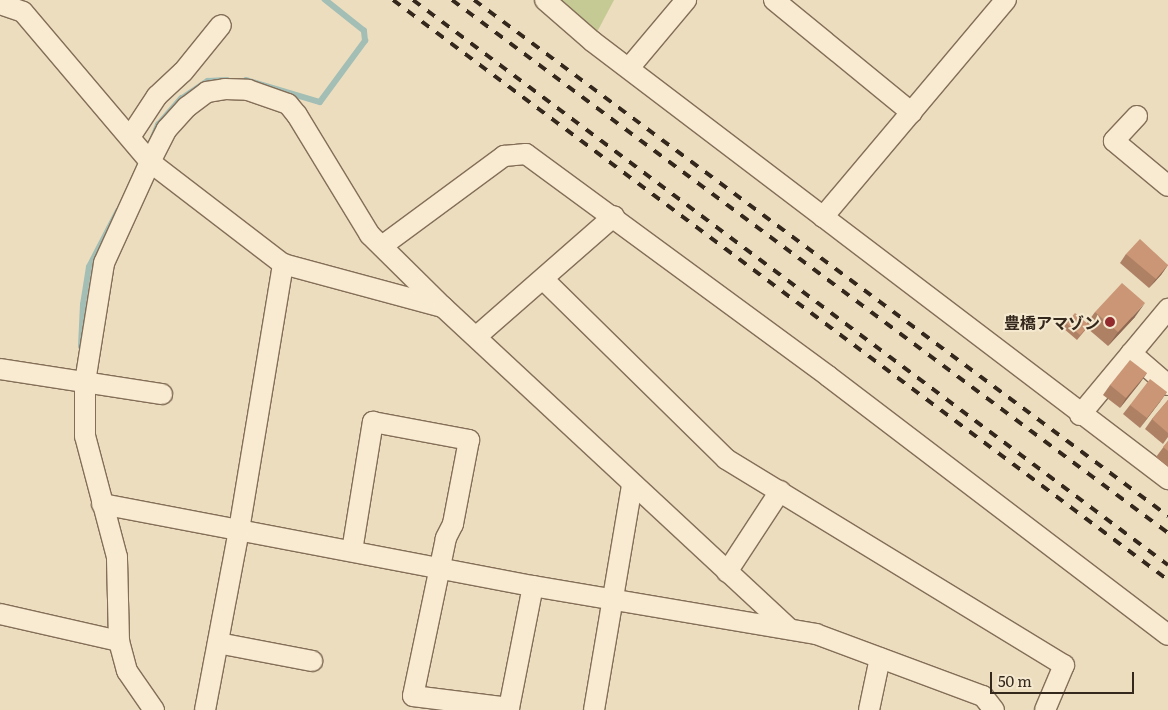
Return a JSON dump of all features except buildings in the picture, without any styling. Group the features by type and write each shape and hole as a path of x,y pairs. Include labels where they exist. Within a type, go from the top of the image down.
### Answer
{"street":[{"path":"545,0 629,68 1080,415 1168,479"},
{"path":"629,68 686,0"},
{"path":"774,0 912,113"},
{"path":"823,217 1006,0"},
{"path":"0,4 23,12 142,151 283,264 443,307"},
{"path":"154,710 127,671 119,641 117,557 85,436 85,382 104,263 142,151 157,96 184,72 221,25"},
{"path":"142,151 167,129 187,107 207,92 248,90 288,104 297,115 349,204 382,246 443,307 477,336 632,485 790,629"},
{"path":"1137,116 1114,141 1168,186"},
{"path":"382,246 504,156 526,154 614,216 1168,635"},
{"path":"477,336 614,216"},
{"path":"205,710 240,530 283,264"},
{"path":"543,279 726,459 1064,665 1045,710"},
{"path":"1080,415 1168,309"},
{"path":"1131,353 1168,385"},
{"path":"0,369 162,394"},
{"path":"352,550 373,422 469,440 453,524 446,538 413,696 509,708 534,586"},
{"path":"594,710 615,600 632,485"},
{"path":"727,572 780,491"},
{"path":"102,504 534,586 816,634 983,696 994,710"},
{"path":"0,614 119,641"},
{"path":"218,643 312,661"},
{"path":"870,710 880,658"}],"green space":[{"path":"559,0 614,0 597,32"}],"waterway":[{"path":"246,80 320,102 365,41 364,31 325,0"},
{"path":"150,145 158,125 181,99 208,81 227,80"},
{"path":"81,347 83,305 89,267 118,211"}],"railway":[{"path":"393,0 1168,580"},
{"path":"413,0 1168,565"},
{"path":"452,0 1168,533"},
{"path":"474,0 1168,516"}],"place":[{"name":"豊橋アマゾン","path":"1110,322"}]}
